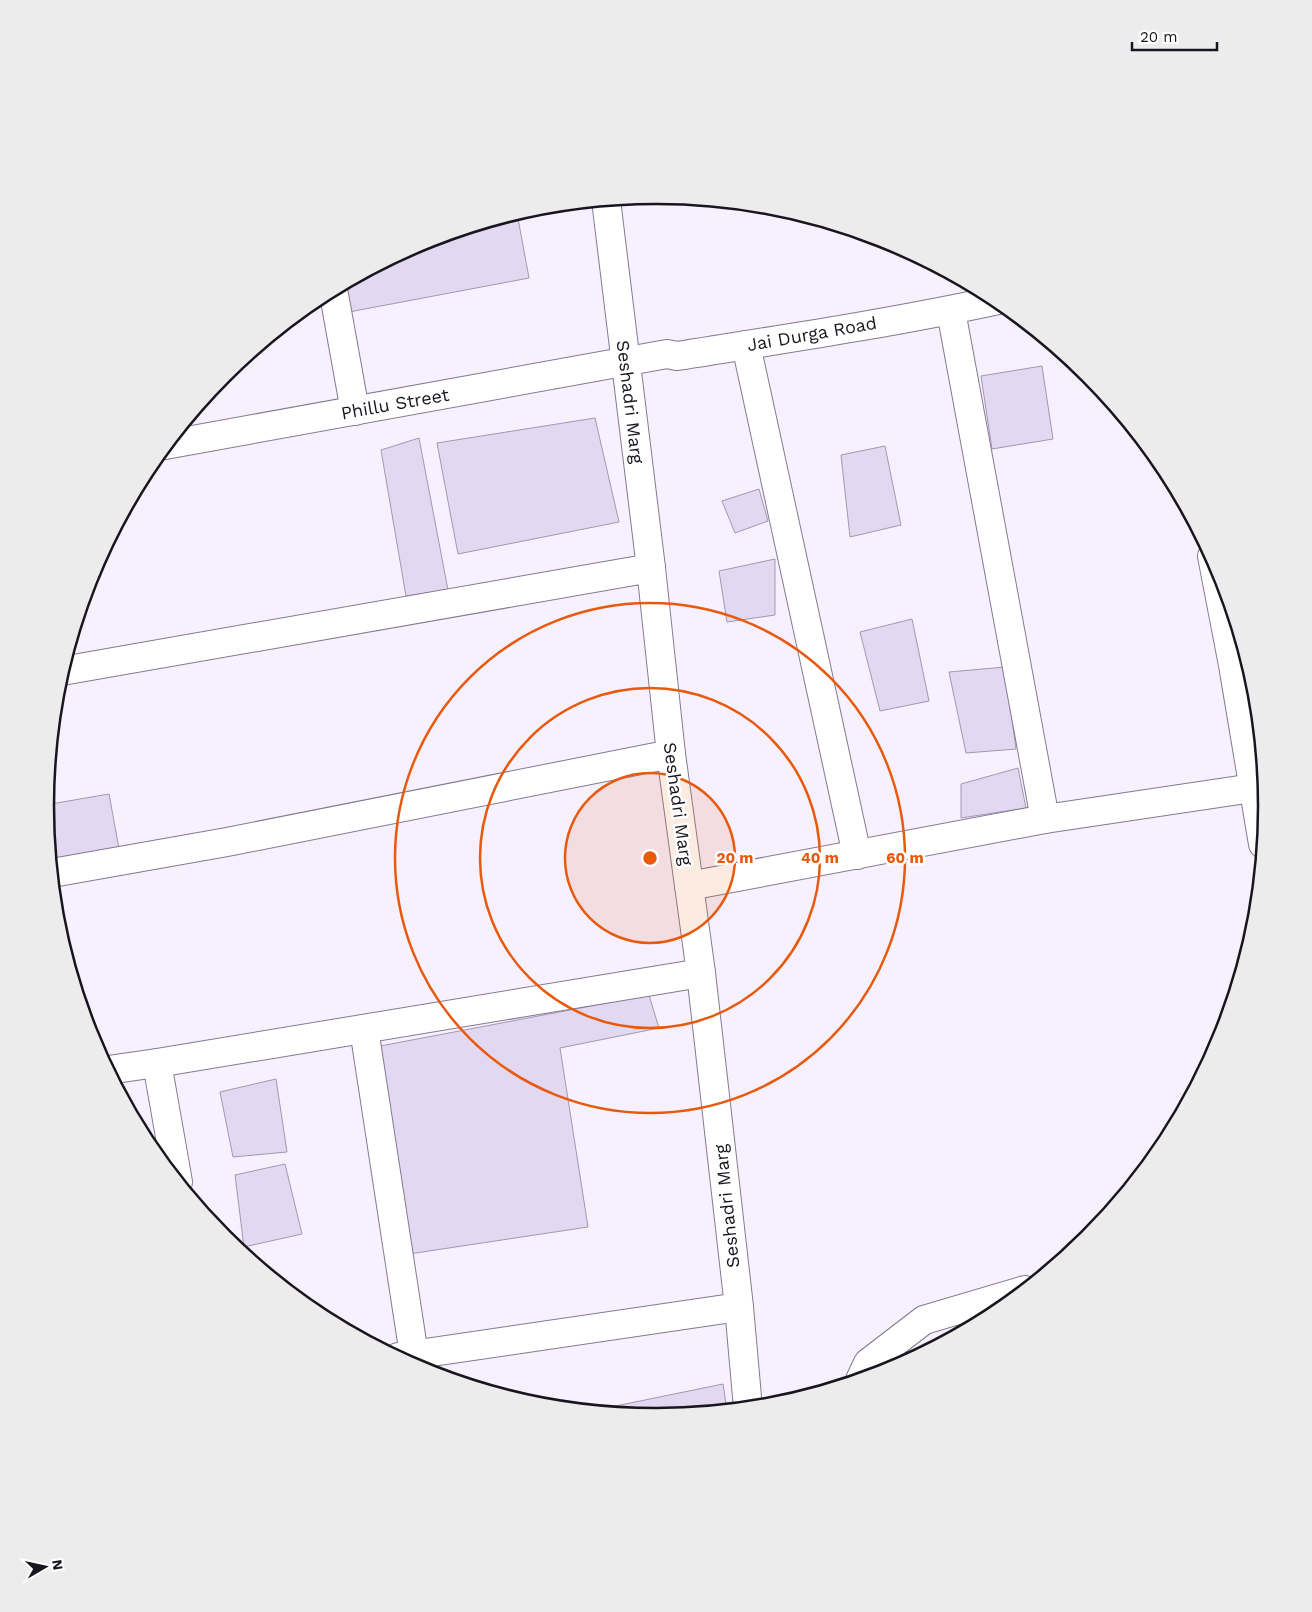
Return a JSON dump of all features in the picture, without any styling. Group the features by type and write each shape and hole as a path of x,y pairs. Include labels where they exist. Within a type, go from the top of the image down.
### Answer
{"street":[{"name":"Seshadri Marg","path":"607,206 651,568 671,754 701,973 739,1307 747,1401"},
{"path":"334,297 356,411"},
{"name":"Jai Durga Road","path":"625,362 667,354 677,356 746,345 951,311 987,303"},
{"path":"951,311 1045,819"},
{"path":"746,345 857,854"},
{"name":"Phillu Street","path":"174,444 625,362"},
{"path":"69,670 651,568"},
{"path":"1233,634 1241,664 1253,788 1258,815"},
{"path":"58,872 228,842 671,754"},
{"path":"689,886 1045,819 1253,788"},
{"path":"115,1069 701,973"},
{"path":"364,1029 406,1353"},
{"path":"157,1063 176,1170"},
{"path":"865,1370 868,1363 924,1320 1007,1295"},
{"path":"411,1355 739,1307"}],"building":[{"path":"518,220 529,278 349,312 345,290 355,284 426,250 462,236"},
{"path":"1042,366 1053,439 992,449 981,376"},
{"path":"595,418 619,522 458,554 437,443"},
{"path":"419,438 448,590 406,596 381,450"},
{"path":"885,446 901,525 850,537 841,455"},
{"path":"759,489 768,521 735,533 722,501"},
{"path":"775,559 775,615 727,622 719,571"},
{"path":"912,619 929,701 880,711 860,632"},
{"path":"1005,667 1016,749 966,753 949,672"},
{"path":"1018,768 1026,808 961,818 961,784"},
{"path":"109,794 119,849 56,860 54,803"},
{"path":"649,995 659,1028 560,1048 588,1227 409,1254 375,1047"},
{"path":"276,1079 287,1152 233,1157 220,1092"},
{"path":"285,1164 302,1234 246,1247 244,1245 235,1175"},
{"path":"723,1384 726,1404 656,1408 613,1407"}]}
